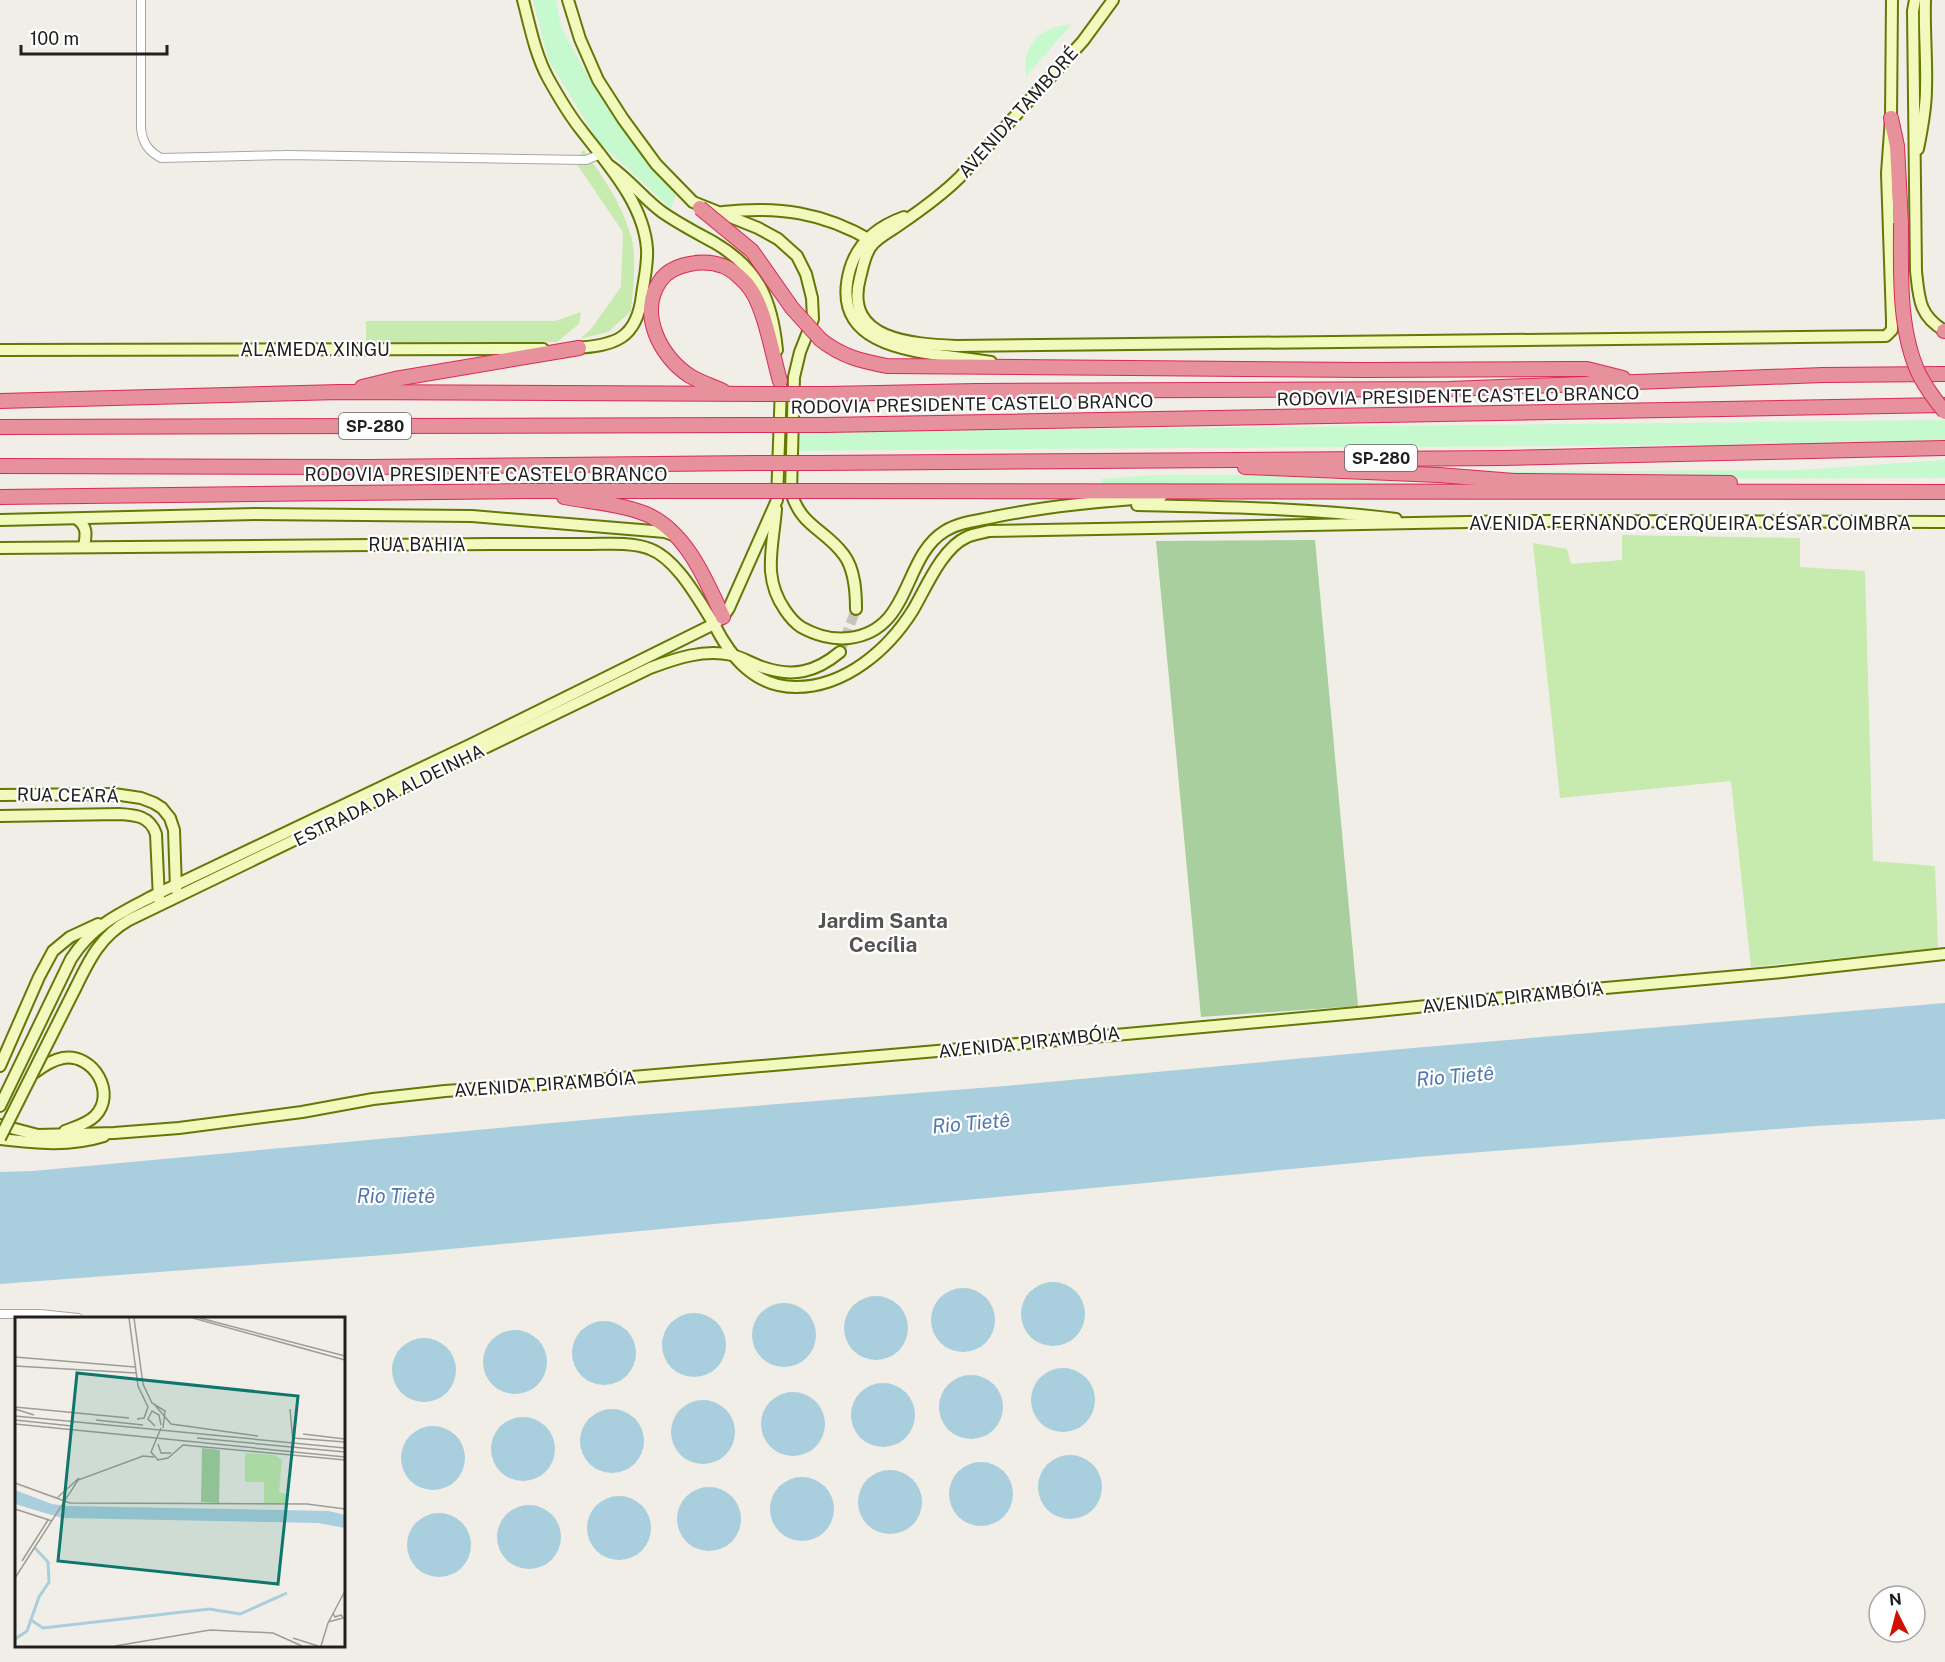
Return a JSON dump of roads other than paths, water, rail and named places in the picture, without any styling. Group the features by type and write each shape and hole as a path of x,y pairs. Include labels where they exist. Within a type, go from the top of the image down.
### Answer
{"highway":[{"path":"1891,118 1897,146 1904,323 1919,374 1945,412"},
{"path":"697,205 752,251 792,308 821,340 836,352 864,362 887,366 1352,370 1572,369 1600,372 1633,381"},
{"path":"737,394 704,383 680,368 663,349 656,336 651,307 654,292 661,279 672,270 686,264 706,263 724,266 751,290 761,313 780,381"},
{"path":"340,392 395,379 579,348"},
{"path":"0,401 340,392 828,394 976,391 1449,389 1633,381 1945,374"},
{"name":"RODOVIA PRESIDENTE CASTELO BRANCO","path":"0,427 825,425 1945,405"},
{"name":"RODOVIA PRESIDENTE CASTELO BRANCO","path":"0,466 370,467 1150,459 1504,458 1945,448"},
{"path":"1150,459 1260,468 1439,475 1514,481 1810,484 1898,493"},
{"path":"526,491 629,508 662,522 678,537 690,555 718,621"},
{"name":"RODOVIA PRESIDENTE CASTELO BRANCO","path":"0,497 526,491 1945,492"}],"main road":[{"path":"523,0 547,77 572,118 600,154 610,166 624,176 660,211 730,252 744,263 768,301 776,332 780,381 777,500 770,572 771,585 789,615 800,626 817,634 846,638 875,631 892,614 907,591 916,568 936,537 962,524 1025,511 1081,504 1244,492"},
{"path":"568,0 588,59 610,99 656,164 697,205 758,228 778,239 797,256 806,274 812,298 813,319 800,352 794,377 791,492 795,507 803,518 844,554 854,582 856,609"},
{"name":"AVENIDA TAMBORÉ","path":"871,241 946,191 1083,41 1113,0"},
{"path":"1913,167 1926,99 1925,0"},
{"path":"871,241 858,286 860,310 874,329 920,344 1017,346 1886,336 1892,330 1887,173 1891,118 1893,2"},
{"path":"1913,4 1913,167 1916,271 1919,299 1924,313 1929,320 1945,331"},
{"name":"ALAMEDA XINGU","path":"0,350 357,348 493,350 579,348 614,342 627,334 640,315 647,250 639,219 610,166"},
{"path":"720,213 770,209 807,214 838,224 871,241"},
{"path":"871,241 853,261 848,283 847,298 850,313 860,329 878,341 911,352 1009,366"},
{"path":"718,621 729,608 777,500"},
{"path":"1081,504 1309,510 1435,524"},
{"path":"0,520 255,514 472,516 665,532 678,537"},
{"path":"77,519 84,524 86,532 84,547"},
{"name":"AVENIDA FERNANDO CERQUEIRA CÉSAR COIMBRA","path":"1435,524 1520,521 1945,522"},
{"name":"RUA BAHIA","path":"0,548 355,544 640,546 661,555 673,566 718,621 733,655 746,670 762,681 785,687 812,686 831,681 869,659 892,638 913,610 941,560 965,537 989,531 1435,524"},
{"name":"ESTRADA DA ALDEINHA","path":"0,1106 71,959 86,937 109,919 472,744 718,621"},
{"path":"689,637 689,654"},
{"name":"ESTRADA DA ALDEINHA","path":"0,1139 89,962 107,934 129,920 650,668 689,654 712,653 733,655 763,667 789,672 817,669 840,652"},
{"name":"RUA CEARÁ","path":"0,795 114,794 141,798 154,803 166,813 174,830 177,897"},
{"path":"6,816 12,795"},
{"name":"RUA CEARÁ","path":"6,816 119,814 138,816 148,820 153,825 156,834 160,905"},
{"path":"0,1066 39,977 53,951 70,937 109,919"},
{"name":"AVENIDA PIRAMBÓIA","path":"114,1133 213,1125 373,1099 445,1091 951,1050 1782,972 1945,954"},
{"path":"34,1073 54,1061 71,1058 86,1063 100,1079 103,1100 101,1108 85,1123 53,1135"},
{"path":"0,1125 23,1132 53,1135 114,1133"},
{"path":"0,1139 40,1144 64,1144 89,1141 114,1133"}],"street":[{"path":"141,0 141,129 145,145 152,153 162,158 288,156 586,160 600,154"},
{"path":"0,1314 68,1317"}],"water":[{"name":"Rio Tietê","path":"1945,1003 1945,1119 1815,1126 1418,1157 398,1254 0,1284 0,1172 33,1171 628,1116 1005,1086 1413,1048"},
{"path":"1053,1282 1065,1284 1076,1291 1083,1302 1085,1314 1083,1326 1076,1337 1065,1344 1053,1346 1041,1344 1030,1337 1023,1326 1021,1314 1023,1302 1030,1291 1041,1284"},
{"path":"963,1288 975,1290 986,1297 993,1308 995,1320 993,1332 986,1343 975,1350 963,1352 951,1350 940,1343 933,1332 931,1320 933,1308 940,1297 951,1290"},
{"path":"876,1296 888,1298 899,1305 906,1316 908,1328 906,1340 899,1351 888,1358 876,1360 864,1358 853,1351 846,1340 844,1328 846,1316 853,1305 864,1298"},
{"path":"784,1303 796,1305 807,1312 814,1323 816,1335 814,1347 807,1358 796,1365 784,1367 772,1365 761,1358 754,1347 752,1335 754,1323 761,1312 772,1305"},
{"path":"694,1313 706,1315 717,1322 724,1333 726,1345 724,1357 717,1368 706,1375 694,1377 682,1375 671,1368 664,1357 662,1345 664,1333 671,1322 682,1315"},
{"path":"604,1321 616,1323 627,1330 634,1341 636,1353 634,1365 627,1376 616,1383 604,1385 592,1383 581,1376 574,1365 572,1353 574,1341 581,1330 592,1323"},
{"path":"515,1330 527,1332 538,1339 545,1350 547,1362 545,1374 538,1385 527,1392 515,1394 503,1392 492,1385 485,1374 483,1362 485,1350 492,1339 503,1332"},
{"path":"424,1338 436,1340 447,1347 454,1358 456,1370 454,1382 447,1393 436,1400 424,1402 412,1400 401,1393 394,1382 392,1370 394,1358 401,1347 412,1340"},
{"path":"1063,1368 1075,1370 1086,1377 1093,1388 1095,1400 1093,1412 1086,1423 1075,1430 1063,1432 1051,1430 1040,1423 1033,1412 1031,1400 1033,1388 1040,1377 1051,1370"},
{"path":"971,1375 983,1377 994,1384 1001,1395 1003,1407 1001,1419 994,1430 983,1437 971,1439 959,1437 948,1430 941,1419 939,1407 941,1395 948,1384 959,1377"},
{"path":"883,1383 895,1385 906,1392 913,1403 915,1415 913,1427 906,1438 895,1445 883,1447 871,1445 860,1438 853,1427 851,1415 853,1403 860,1392 871,1385"},
{"path":"793,1392 805,1394 816,1401 823,1412 825,1424 823,1436 816,1447 805,1454 793,1456 781,1454 770,1447 763,1436 761,1424 763,1412 770,1401 781,1394"},
{"path":"703,1400 715,1402 726,1409 733,1420 735,1432 733,1444 726,1455 715,1462 703,1464 691,1462 680,1455 673,1444 671,1432 673,1420 680,1409 691,1402"},
{"path":"612,1409 624,1411 635,1418 642,1429 644,1441 642,1453 635,1464 624,1471 612,1473 600,1471 589,1464 582,1453 580,1441 582,1429 589,1418 600,1411"},
{"path":"523,1417 535,1419 546,1426 553,1437 555,1449 553,1461 546,1472 535,1479 523,1481 511,1479 500,1472 493,1461 491,1449 493,1437 500,1426 511,1419"},
{"path":"433,1426 445,1428 456,1435 463,1446 465,1458 463,1470 456,1481 445,1488 433,1490 421,1488 410,1481 403,1470 401,1458 403,1446 410,1435 421,1428"},
{"path":"1070,1455 1082,1457 1093,1464 1100,1475 1102,1487 1100,1499 1093,1510 1082,1517 1070,1519 1058,1517 1047,1510 1040,1499 1038,1487 1040,1475 1047,1464 1058,1457"},
{"path":"981,1462 993,1464 1004,1471 1011,1482 1013,1494 1011,1506 1004,1517 993,1524 981,1526 969,1524 958,1517 951,1506 949,1494 951,1482 958,1471 969,1464"},
{"path":"890,1470 902,1472 913,1479 920,1490 922,1502 920,1514 913,1525 902,1532 890,1534 878,1532 867,1525 860,1514 858,1502 860,1490 867,1479 878,1472"},
{"path":"802,1477 814,1479 825,1486 832,1497 834,1509 832,1521 825,1532 814,1539 802,1541 790,1539 779,1532 772,1521 770,1509 772,1497 779,1486 790,1479"},
{"path":"709,1487 721,1489 732,1496 739,1507 741,1519 739,1531 732,1542 721,1549 709,1551 697,1549 686,1542 679,1531 677,1519 679,1507 686,1496 697,1489"},
{"path":"619,1496 631,1498 642,1505 649,1516 651,1528 649,1540 642,1551 631,1558 619,1560 607,1558 596,1551 589,1540 587,1528 589,1516 596,1505 607,1498"},
{"path":"529,1505 541,1507 552,1514 559,1525 561,1537 559,1549 552,1560 541,1567 529,1569 517,1567 506,1560 499,1549 497,1537 499,1525 506,1514 517,1507"},
{"path":"439,1513 451,1515 462,1522 469,1533 471,1545 469,1557 462,1568 451,1575 439,1577 427,1575 416,1568 409,1557 407,1545 409,1533 416,1522 427,1515"}],"tunnel":[{"path":"840,652 856,609"}],"district":[{"name":"Jardim Santa Cecília","path":"883,932"}]}
